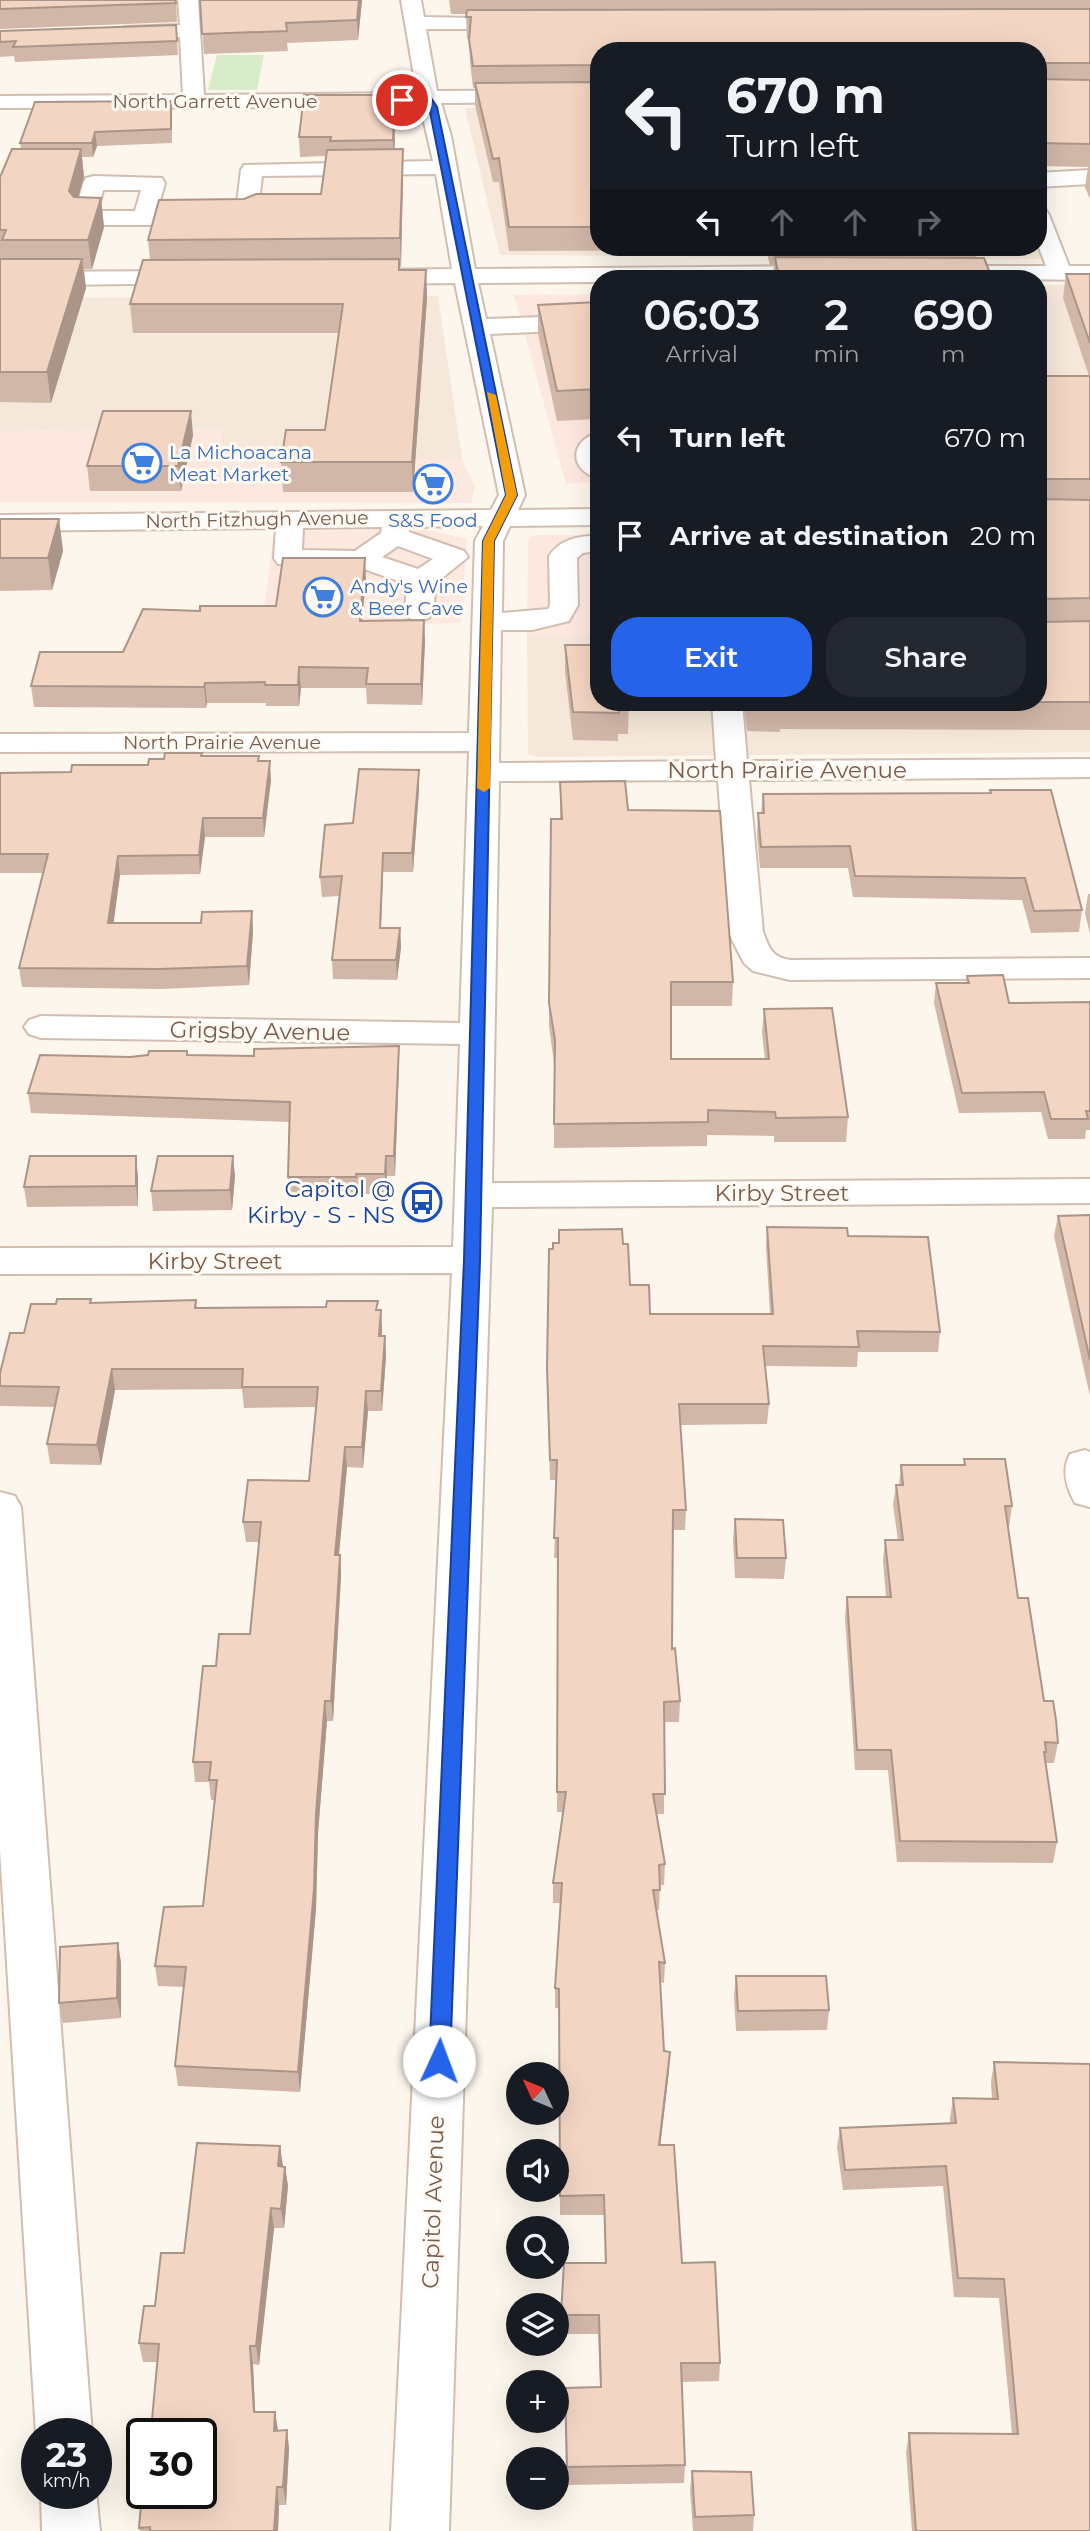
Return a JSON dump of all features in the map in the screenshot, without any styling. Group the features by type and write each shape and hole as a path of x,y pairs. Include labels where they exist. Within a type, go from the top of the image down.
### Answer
{"street":[{"path":"188,0 194,101"},
{"name":"Capitol Avenue","path":"411,0 429,98 446,167 465,277 512,495 489,541 472,1260 420,2531"},
{"path":"415,23 541,23"},
{"path":"109,34 190,31"},
{"path":"463,80 590,81"},
{"name":"North Garrett Avenue","path":"0,102 392,101 590,96"},
{"path":"83,167 167,167"},
{"path":"144,219 246,218 252,170 446,167"},
{"path":"1047,169 1090,177"},
{"path":"1047,239 1060,273"},
{"path":"736,270 825,262 846,270"},
{"path":"1047,273 1090,273"},
{"path":"346,277 590,276"},
{"path":"0,279 208,278"},
{"path":"476,327 590,322"},
{"name":"North Fitzhugh Avenue","path":"0,523 290,519 395,527 502,516 590,517"},
{"path":"290,519 288,558 361,559 429,575 488,573"},
{"path":"361,559 395,527 454,557 429,575 419,612"},
{"path":"487,622 532,621 559,615 564,605 563,556 575,546 590,544"},
{"path":"728,711 747,932 755,957 767,967 790,970 1090,968"},
{"name":"North Prairie Avenue","path":"0,743 485,757 732,770 1090,768"},
{"name":"Grigsby Avenue","path":"41,1027 479,1034"},
{"name":"Kirby Street","path":"474,1195 1090,1191"},
{"name":"Kirby Street","path":"0,1261 472,1260"},
{"path":"0,1507 63,2418"},
{"path":"70,2509 71,2531"}],"shaded area":[{"path":"590,107 590,256 500,255 465,108"},
{"path":"636,256 1043,256 1044,259"},
{"path":"1047,285 1090,285 1090,387 1047,387"},
{"path":"590,294 590,484 589,482 566,484 514,295"},
{"path":"438,296 462,459 225,459 221,429 0,432 0,298"},
{"path":"221,429 225,459 462,459 475,487 471,503 0,502 0,432"},
{"path":"425,529 467,539 461,623 262,627 274,531"},
{"path":"1090,532 1090,752 537,757 528,754 527,636 590,634 590,711 1047,711 1047,673"},
{"path":"590,535 590,634 527,636 530,537"}],"green space":[{"path":"217,55 264,55 257,90 208,90"}],"building":[{"path":"0,0 175,0 176,3 0,9"},
{"path":"200,0 359,0 357,20 286,23 287,31 202,34"},
{"path":"1090,9 1090,63 1047,63 1047,42 590,42 590,65 473,66 469,40 471,17 466,17 467,10"},
{"path":"176,25 177,41 13,47 16,41 0,42 0,31"},
{"path":"1047,79 1090,80 1090,144 1047,143"},
{"path":"590,82 590,227 509,227 499,158 493,159 475,83"},
{"path":"304,95 389,95 387,121 394,121 393,140 330,141 331,137 299,137"},
{"path":"171,101 171,129 95,132 92,143 20,143 35,102"},
{"path":"12,149 81,149 69,191 74,197 101,198 88,240 2,240 6,230 0,230 0,177"},
{"path":"403,149 400,238 148,240 159,200 244,199 256,194 321,194 327,150"},
{"path":"775,257 984,258 989,270 777,270"},
{"path":"0,259 82,259 47,372 0,372"},
{"path":"399,259 399,270 426,270 412,462 281,462 286,430 325,430 343,304 130,304 143,260"},
{"path":"1066,274 1090,274 1090,343"},
{"path":"590,302 590,389 557,391 538,305"},
{"path":"1047,376 1090,376 1090,479 1047,479"},
{"path":"103,411 191,411 178,466 87,466"},
{"path":"1047,499 1090,500 1090,598 1047,599"},
{"path":"0,519 59,519 48,558 0,558"},
{"path":"283,558 365,558 360,621 424,620 421,684 366,684 368,668 299,667 298,685 265,685 265,682 205,683 204,687 31,686 40,652 123,652 143,609 200,611 200,606 276,606"},
{"path":"1090,621 1090,702 1047,702 1047,622"},
{"path":"565,645 590,645 590,711 619,713 573,712"},
{"path":"165,753 259,756 258,761 270,761 263,818 203,818 199,855 118,856 108,923 201,923 202,912 252,911 247,966 159,969 19,968 48,854 0,854 0,773 71,772 72,765 148,765 149,759 164,759"},
{"path":"359,769 419,770 412,853 383,853 380,928 400,928 396,960 332,960 342,876 320,877 325,825 353,823"},
{"path":"625,781 628,810 720,811 733,982 671,982 671,1059 769,1059 764,1009 832,1008 848,1117 776,1118 775,1112 708,1110 708,1122 554,1124 555,1040 549,1003 551,819 562,819 560,782"},
{"path":"990,790 1051,790 1082,910 1034,911 1025,878 855,876 850,846 761,847 758,813 764,813 763,794 991,793"},
{"path":"1003,975 1009,1003 1090,1002 1090,1111 1086,1111 1088,1119 1051,1119 1044,1092 962,1093 936,983 969,983 967,976"},
{"path":"399,1046 394,1156 386,1156 385,1174 356,1174 356,1177 288,1177 290,1102 28,1093 40,1055 130,1057 148,1055 149,1051 187,1051 187,1055 254,1056 254,1049"},
{"path":"30,1156 136,1156 136,1186 24,1187"},
{"path":"158,1156 233,1156 230,1190 151,1191"},
{"path":"1090,1215 1090,1360 1058,1216"},
{"path":"767,1227 847,1228 848,1236 928,1237 940,1332 857,1331 859,1347 763,1346 769,1404 679,1404 686,1510 673,1510 672,1649 675,1648 680,1701 664,1702 665,1794 653,1794 665,1864 659,1865 660,1890 653,1890 665,1963 659,1962 664,2051 670,2052 659,2145 674,2145 682,2263 715,2262 720,2363 681,2363 685,2465 569,2467 566,2433 569,2433 569,2388 601,2387 599,2315 569,2315 569,2293 562,2293 563,2279 569,2279 569,2263 606,2263 604,2195 569,2196 569,2139 560,2139 560,2125 569,2125 569,2062 559,2062 559,1989 555,1988 562,1883 553,1883 566,1792 557,1792 558,1538 554,1538 557,1460 550,1460 547,1368 549,1249 553,1249 553,1243 559,1243 559,1230 622,1229 623,1244 628,1244 630,1285 649,1285 650,1314 773,1314"},
{"path":"57,1299 91,1299 90,1303 196,1300 195,1308 326,1307 327,1301 378,1301 376,1310 381,1310 379,1336 385,1336 381,1391 366,1391 362,1447 345,1447 335,1555 340,1555 331,1701 325,1701 316,1813 314,1889 298,2072 175,2066 186,1967 155,1966 164,1907 203,1906 217,1780 209,1780 211,1762 193,1762 203,1666 216,1666 219,1634 250,1634 261,1522 243,1522 248,1480 309,1481 318,1387 242,1387 243,1369 112,1369 97,1445 47,1444 59,1387 0,1386 0,1373 10,1333 24,1333 31,1304 56,1304"},
{"path":"964,1459 1005,1459 1012,1506 1005,1506 1018,1598 1028,1598 1044,1701 1053,1701 1056,1720 1058,1743 1045,1742 1044,1752 1057,1842 900,1841 891,1750 857,1750 847,1597 891,1597 885,1540 903,1540 896,1485 903,1485 901,1465 965,1465"},
{"path":"735,1519 783,1520 786,1558 737,1558"},
{"path":"118,1943 117,1998 59,2003 60,1947"},
{"path":"736,1976 826,1976 829,2010 738,2011"},
{"path":"994,2062 1090,2064 1090,2531 916,2531 909,2433 1018,2434 1004,2279 958,2278 946,2166 845,2170 840,2128 956,2123 953,2098 998,2099"},
{"path":"197,2143 280,2146 278,2166 285,2167 281,2209 271,2208 256,2346 250,2346 254,2412 275,2412 274,2431 287,2430 283,2487 277,2487 274,2531 150,2531 150,2527 139,2528 141,2509 217,2509 217,2418 152,2418 159,2344 139,2343 144,2306 155,2306 161,2253 184,2253"},
{"path":"692,2471 751,2472 754,2515 695,2517"}],"slow traffic":[{"path":"484,788 489,541 512,495 490,395"}],"place":[{"name":"La Michoacana Meat Market","path":"142,463"},
{"name":"S&S Food","path":"433,484"},
{"name":"Andy's Wine & Beer Cave","path":"323,597"},
{"name":"Capitol @ Kirby - S - NS","path":"422,1202"}],"route":[{"path":"402,100 429,98 433,107 462,262 512,495 489,541 472,1260 439,2061"}]}
